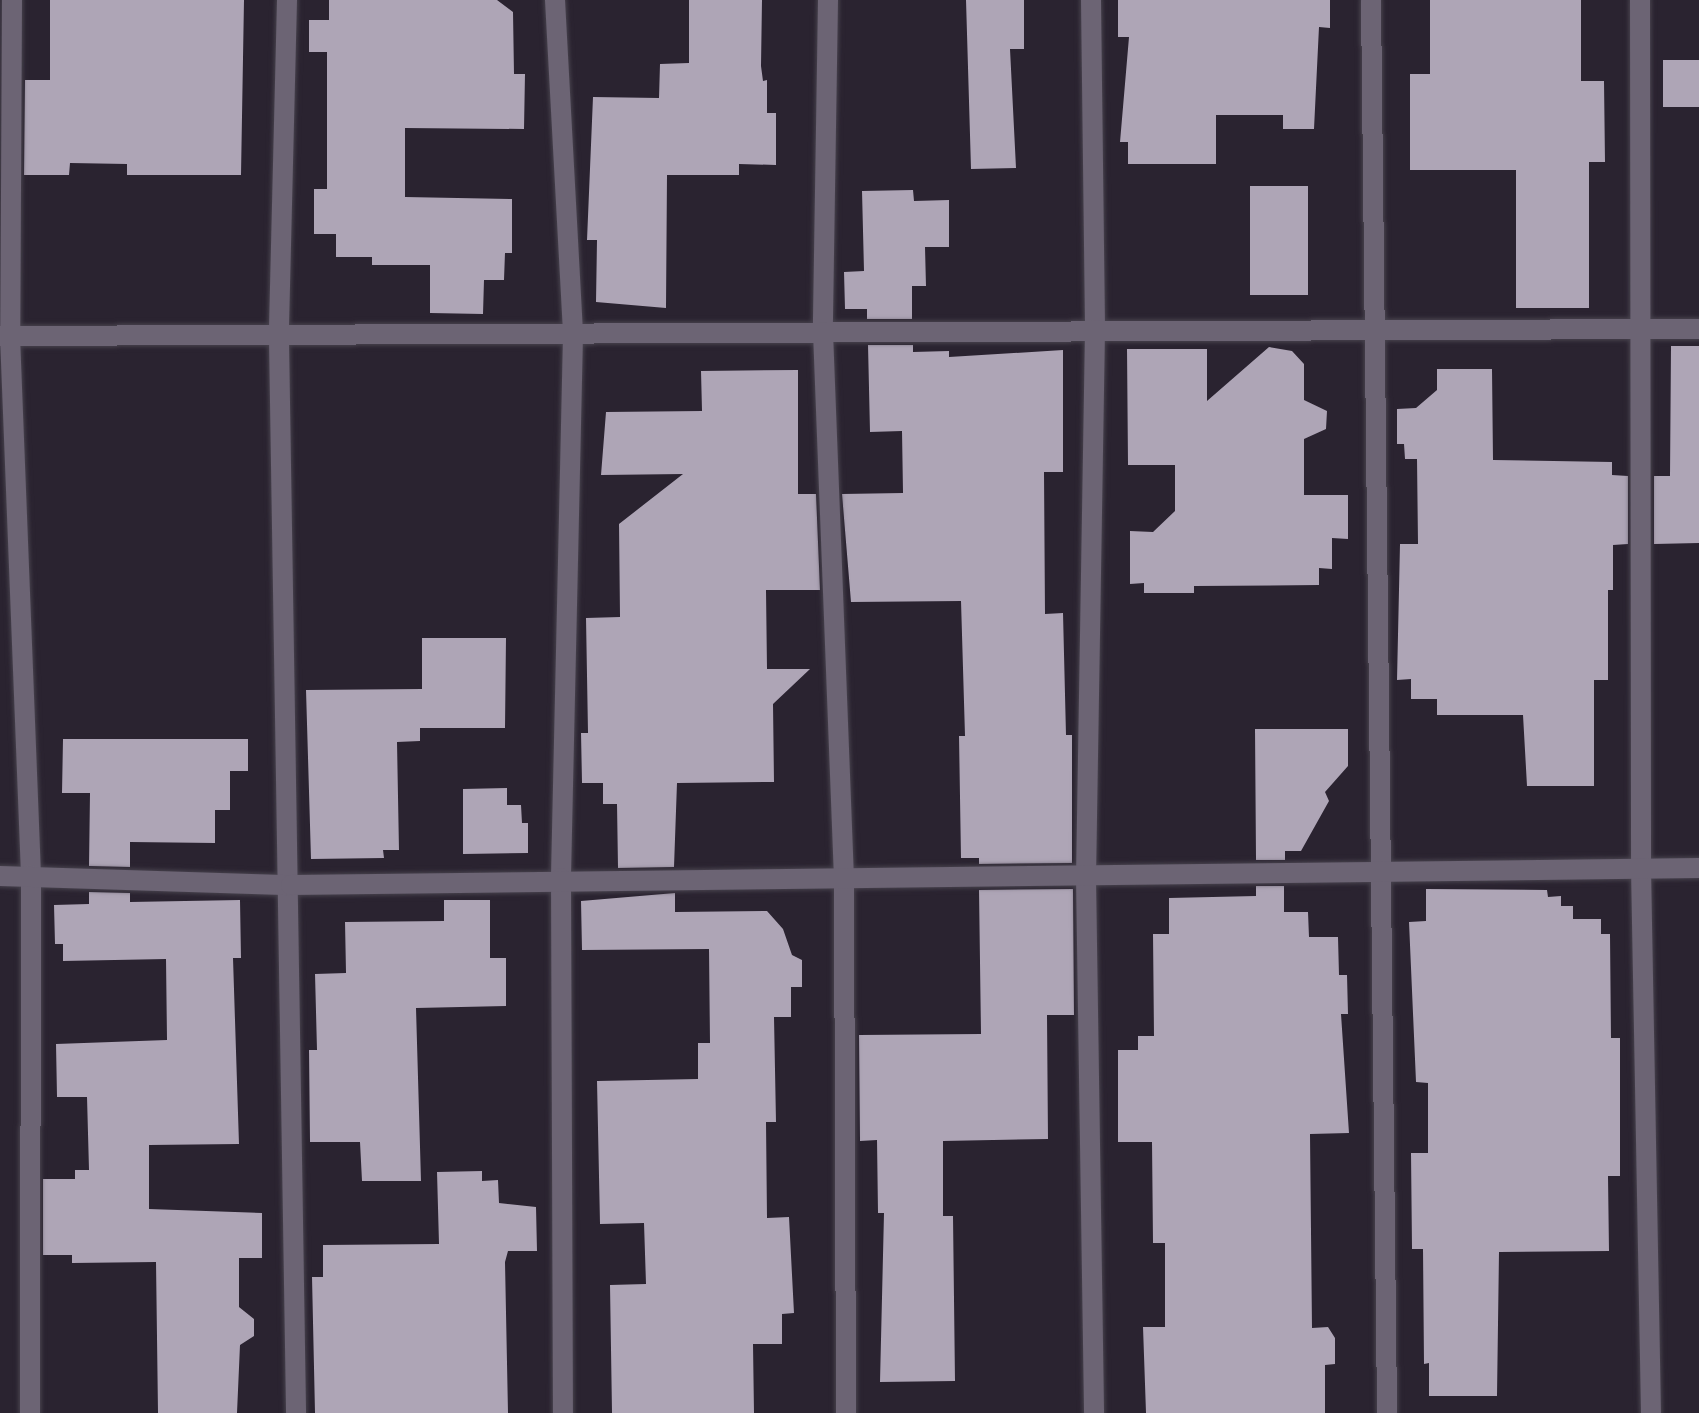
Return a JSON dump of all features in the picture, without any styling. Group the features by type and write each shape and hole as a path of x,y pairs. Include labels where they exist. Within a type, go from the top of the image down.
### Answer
{"street":[{"path":"12,0 5,336 31,875 30,1413"},
{"path":"287,0 279,339 291,885 296,1413"},
{"path":"555,0 573,335 561,878 563,1413"},
{"path":"828,0 823,332 844,878 846,1413"},
{"path":"1091,0 1095,330 1086,877 1094,1413"},
{"path":"1371,0 1387,1413"},
{"path":"1640,0 1643,329 1641,868 1651,1413"},
{"path":"5,336 279,339 1095,330 1699,329"},
{"path":"0,876 291,885 561,878 1086,877 1699,868"}],"building":[{"path":"50,0 244,0 241,175 127,175 127,164 70,163 69,175 24,175 25,80 50,80"},
{"path":"329,0 497,0 513,12 514,74 525,74 524,129 405,128 405,197 512,199 512,253 505,253 504,280 484,280 483,314 430,313 430,265 372,265 372,257 336,257 336,234 314,234 314,189 327,189 327,52 309,52 309,20 329,20"},
{"path":"689,0 762,0 761,66 763,81 767,80 767,113 776,113 776,165 739,164 739,175 667,175 666,308 596,302 597,240 587,240 593,97 659,98 660,64 689,63"},
{"path":"966,0 1024,0 1024,49 1010,49 1016,168 971,169"},
{"path":"1118,0 1330,0 1330,28 1319,27 1314,129 1283,129 1283,115 1216,115 1216,164 1128,164 1128,142 1120,142 1129,37 1118,37"},
{"path":"1430,0 1581,0 1581,81 1604,81 1605,162 1589,162 1589,308 1516,308 1516,170 1410,170 1410,74 1430,74"},
{"path":"1663,60 1699,60 1699,107 1663,107"},
{"path":"1250,186 1308,186 1308,295 1250,295"},
{"path":"913,190 914,201 949,200 949,247 925,247 926,286 912,286 912,319 867,319 867,309 845,309 844,272 864,271 862,191"},
{"path":"868,345 913,345 913,352 949,351 949,357 1063,350 1063,472 1044,472 1045,614 1063,613 1066,735 1072,735 1072,863 979,864 979,858 961,858 959,736 965,736 961,601 851,602 842,494 903,493 902,431 870,432"},
{"path":"1671,346 1699,346 1699,543 1654,544 1654,476 1670,476"},
{"path":"1269,347 1292,351 1304,364 1304,400 1327,411 1326,429 1304,439 1304,495 1348,495 1348,539 1332,538 1332,569 1319,568 1319,585 1194,586 1194,593 1144,593 1144,583 1130,584 1130,531 1153,532 1175,511 1175,465 1128,465 1127,349 1207,349 1207,401"},
{"path":"1437,369 1492,369 1493,460 1612,462 1612,475 1628,476 1628,544 1613,545 1613,590 1608,590 1608,680 1594,680 1594,786 1527,786 1523,715 1437,715 1437,699 1411,699 1411,679 1397,680 1400,544 1418,544 1417,459 1405,459 1404,444 1397,444 1397,409 1416,408 1437,390"},
{"path":"798,370 798,494 816,494 820,590 766,590 767,669 810,669 773,704 774,782 677,783 674,867 618,868 617,804 603,804 603,783 582,783 581,733 588,733 586,618 620,617 619,524 683,474 601,475 606,412 702,411 701,371"},
{"path":"422,638 506,638 505,728 420,728 420,741 397,742 399,850 383,850 384,858 311,859 306,690 422,689"},
{"path":"1255,729 1348,729 1348,766 1325,792 1329,801 1301,851 1285,851 1285,860 1256,860"},
{"path":"63,739 248,739 248,771 230,771 230,810 215,810 215,843 130,842 130,867 89,866 90,793 62,793"},
{"path":"507,788 507,805 521,805 522,823 528,823 528,853 463,854 463,789"},
{"path":"1256,886 1284,886 1284,912 1308,912 1309,937 1338,937 1339,975 1347,975 1348,1014 1341,1014 1349,1133 1310,1134 1312,1328 1328,1327 1335,1338 1335,1364 1325,1365 1325,1413 1146,1413 1143,1327 1165,1327 1165,1243 1153,1243 1152,1142 1118,1142 1118,1050 1138,1050 1138,1036 1154,1036 1153,934 1169,934 1169,898 1256,896"},
{"path":"1073,889 1074,1015 1047,1015 1048,1139 943,1141 943,1216 953,1216 955,1381 880,1382 884,1213 878,1213 877,1140 860,1141 859,1035 981,1034 979,890"},
{"path":"1426,889 1547,890 1548,897 1561,896 1561,906 1573,906 1573,919 1601,919 1601,934 1610,934 1611,1038 1620,1038 1620,1176 1608,1176 1609,1251 1499,1252 1497,1396 1429,1396 1429,1363 1424,1364 1423,1249 1412,1249 1411,1153 1428,1153 1428,1083 1416,1082 1409,922 1426,921"},
{"path":"89,892 130,893 130,902 240,900 241,958 233,958 239,1144 149,1145 149,1209 262,1213 262,1258 239,1258 239,1307 254,1319 254,1336 240,1345 237,1413 158,1413 156,1262 72,1263 72,1255 43,1255 43,1179 75,1179 75,1170 89,1170 87,1097 57,1097 56,1044 167,1040 166,959 63,961 63,944 55,944 54,905 89,904"},
{"path":"675,893 675,912 767,911 783,929 792,955 802,960 802,987 791,987 791,1017 774,1017 776,1122 766,1122 767,1218 789,1217 794,1313 782,1314 782,1344 753,1344 754,1413 612,1413 610,1285 646,1284 644,1223 600,1224 597,1081 698,1079 698,1043 710,1043 709,949 582,950 581,901"},
{"path":"444,900 490,900 490,958 506,958 506,1006 416,1008 421,1181 362,1181 360,1142 310,1142 309,1050 317,1050 315,974 346,973 345,922 444,921"},
{"path":"482,1171 482,1181 498,1180 499,1203 536,1207 537,1251 508,1251 505,1262 508,1413 315,1413 312,1277 323,1277 323,1245 439,1244 437,1172"}]}
